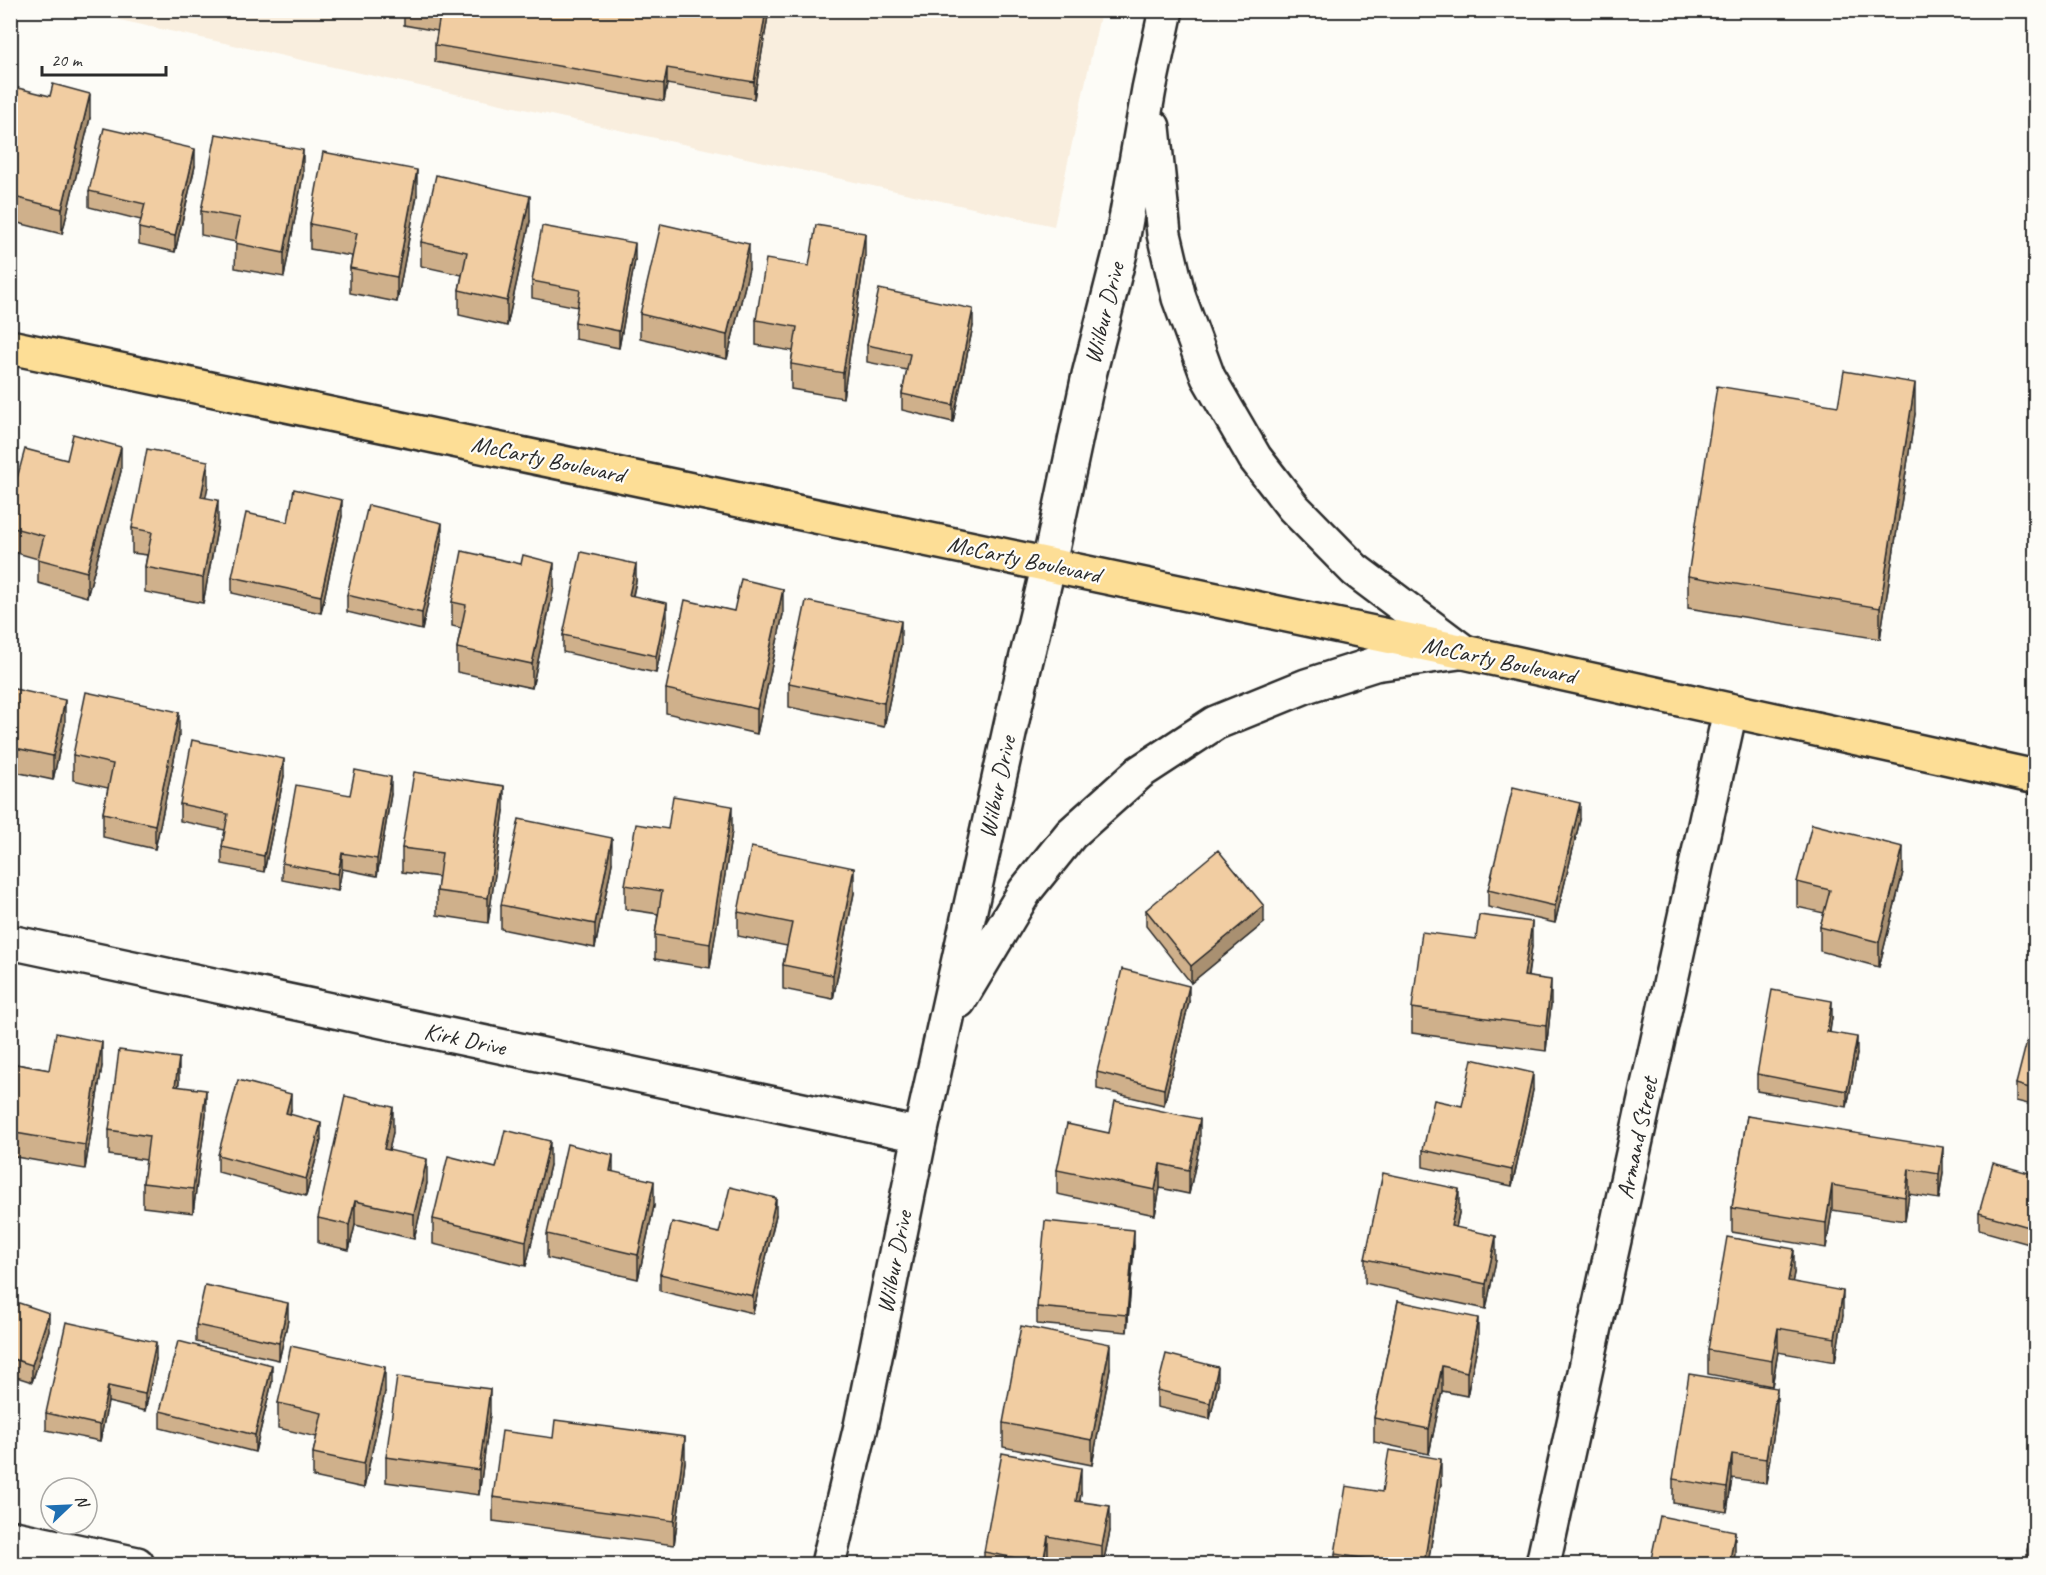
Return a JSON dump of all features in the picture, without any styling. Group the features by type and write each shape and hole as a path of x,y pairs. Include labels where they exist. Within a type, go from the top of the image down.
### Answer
{"main road":[{"name":"McCarty Boulevard","path":"10,347 1464,652 2036,777"}],"street":[{"name":"Wilbur Drive","path":"828,1564 861,1426 920,1136 1019,689 1049,564 1089,375 1120,253 1149,89 1166,10"},
{"path":"1149,89 1164,234 1179,298 1208,377 1255,458 1293,507 1355,570 1464,652"},
{"path":"946,1023 1025,891 1071,834 1140,772 1215,723 1306,686 1375,664 1464,652"},
{"name":"Armand Street","path":"1544,1564 1730,711"},
{"name":"Kirk Drive","path":"10,942 920,1136"},
{"path":"10,1537 137,1564"}],"shaded area":[{"path":"79,11 1101,11 1054,226"}],"building":[{"path":"415,10 766,10 754,82 667,68 664,84 435,45 440,15"},
{"path":"53,84 90,94 62,209 10,196 10,163 14,148 10,147 10,86 50,96"},
{"path":"104,128 195,149 175,236 139,228 145,204 89,191"},
{"path":"216,134 303,150 284,253 235,243 240,218 201,211"},
{"path":"323,152 417,170 397,277 350,268 357,233 310,224"},
{"path":"436,175 530,196 507,301 459,290 467,252 421,242"},
{"path":"661,224 749,244 727,335 640,314"},
{"path":"816,225 865,233 843,373 791,364 797,327 756,320 766,259 809,266"},
{"path":"542,226 635,243 619,331 575,322 580,290 532,281"},
{"path":"879,289 973,309 953,405 902,394 910,354 867,345"},
{"path":"1844,371 1915,383 1880,608 1688,576 1717,386 1838,406"},
{"path":"73,434 121,447 87,572 38,559 44,536 10,527 10,504 25,449 67,460"},
{"path":"147,449 208,461 201,497 218,500 203,578 145,567 152,532 132,528"},
{"path":"294,489 342,500 321,596 232,577 246,513 288,522"},
{"path":"368,505 442,523 422,613 347,595"},
{"path":"462,551 521,564 523,555 554,563 532,664 457,648 466,605 452,602"},
{"path":"581,552 636,564 629,595 667,603 656,656 563,635"},
{"path":"741,579 783,589 757,709 666,689 685,600 734,611"},
{"path":"806,601 901,621 884,703 789,683"},
{"path":"10,688 65,700 53,756 15,748 10,771"},
{"path":"86,692 179,712 155,825 103,813 113,764 73,755"},
{"path":"192,740 284,759 264,856 222,847 228,814 180,804"},
{"path":"355,770 391,777 377,859 342,853 338,874 282,863 296,785 350,795"},
{"path":"414,772 504,786 488,898 437,891 442,853 402,848"},
{"path":"1513,787 1580,803 1555,906 1488,890"},
{"path":"673,796 732,806 710,944 655,935 662,891 625,885 636,824 668,829"},
{"path":"519,819 612,838 595,924 501,905"},
{"path":"1812,824 1903,847 1879,942 1820,927 1830,890 1797,882"},
{"path":"751,847 854,868 833,975 783,965 792,923 738,912"},
{"path":"1218,850 1264,906 1191,966 1146,910"},
{"path":"1479,915 1532,922 1524,976 1551,980 1546,1026 1412,1008 1422,932 1476,939"},
{"path":"1122,969 1189,986 1164,1089 1097,1072"},
{"path":"1772,990 1832,1001 1827,1032 1857,1037 1847,1091 1757,1074"},
{"path":"56,1033 102,1042 85,1145 10,1132 10,1063 49,1070"},
{"path":"2028,1037 2036,1039 2036,1090 2016,1084"},
{"path":"119,1050 179,1058 175,1086 206,1090 193,1189 143,1183 149,1136 109,1130"},
{"path":"1472,1059 1533,1073 1512,1170 1423,1150 1434,1100 1462,1106"},
{"path":"238,1080 291,1094 286,1113 321,1123 306,1179 218,1155"},
{"path":"345,1096 393,1107 384,1149 427,1159 414,1214 355,1201 349,1225 318,1218"},
{"path":"1115,1101 1200,1119 1189,1170 1160,1164 1155,1190 1057,1170 1067,1124 1109,1133"},
{"path":"1747,1116 1943,1147 1939,1174 1909,1169 1905,1197 1832,1185 1826,1223 1732,1208"},
{"path":"505,1130 550,1141 526,1241 433,1219 448,1156 496,1168"},
{"path":"567,1144 613,1155 610,1171 654,1181 638,1255 547,1234"},
{"path":"1993,1163 2036,1175 2036,1229 1979,1213"},
{"path":"1383,1173 1459,1189 1451,1226 1496,1236 1486,1284 1365,1259"},
{"path":"730,1187 776,1198 753,1296 660,1274 672,1222 719,1233"},
{"path":"1045,1221 1134,1230 1127,1315 1037,1307"},
{"path":"1727,1237 1794,1249 1788,1281 1843,1291 1835,1338 1778,1328 1772,1361 1708,1350"},
{"path":"205,1285 288,1303 279,1343 196,1325"},
{"path":"10,1300 49,1313 32,1365 10,1358"},
{"path":"1398,1301 1478,1318 1467,1372 1442,1366 1429,1429 1374,1418"},
{"path":"66,1322 156,1342 145,1394 108,1386 100,1425 46,1413"},
{"path":"1021,1326 1110,1344 1092,1440 1003,1423"},
{"path":"178,1341 272,1365 255,1435 160,1411"},
{"path":"291,1346 385,1367 364,1464 313,1453 322,1413 278,1403"},
{"path":"1166,1354 1218,1367 1210,1403 1157,1390"},
{"path":"1689,1374 1777,1388 1766,1459 1732,1454 1727,1488 1673,1479"},
{"path":"397,1377 490,1389 479,1470 386,1457"},
{"path":"555,1420 685,1437 674,1521 493,1497 502,1431 553,1438"},
{"path":"1389,1450 1441,1459 1424,1564 1399,1564 1335,1554 1346,1486 1382,1492"},
{"path":"1002,1453 1081,1468 1076,1501 1110,1506 1102,1546 1048,1536 1043,1563 984,1552"},
{"path":"2036,1504 2036,1553 2027,1551"},
{"path":"1660,1516 1735,1531 1730,1560 1752,1564 1650,1564"},
{"path":"1979,1560 1998,1564 1978,1564"}]}
